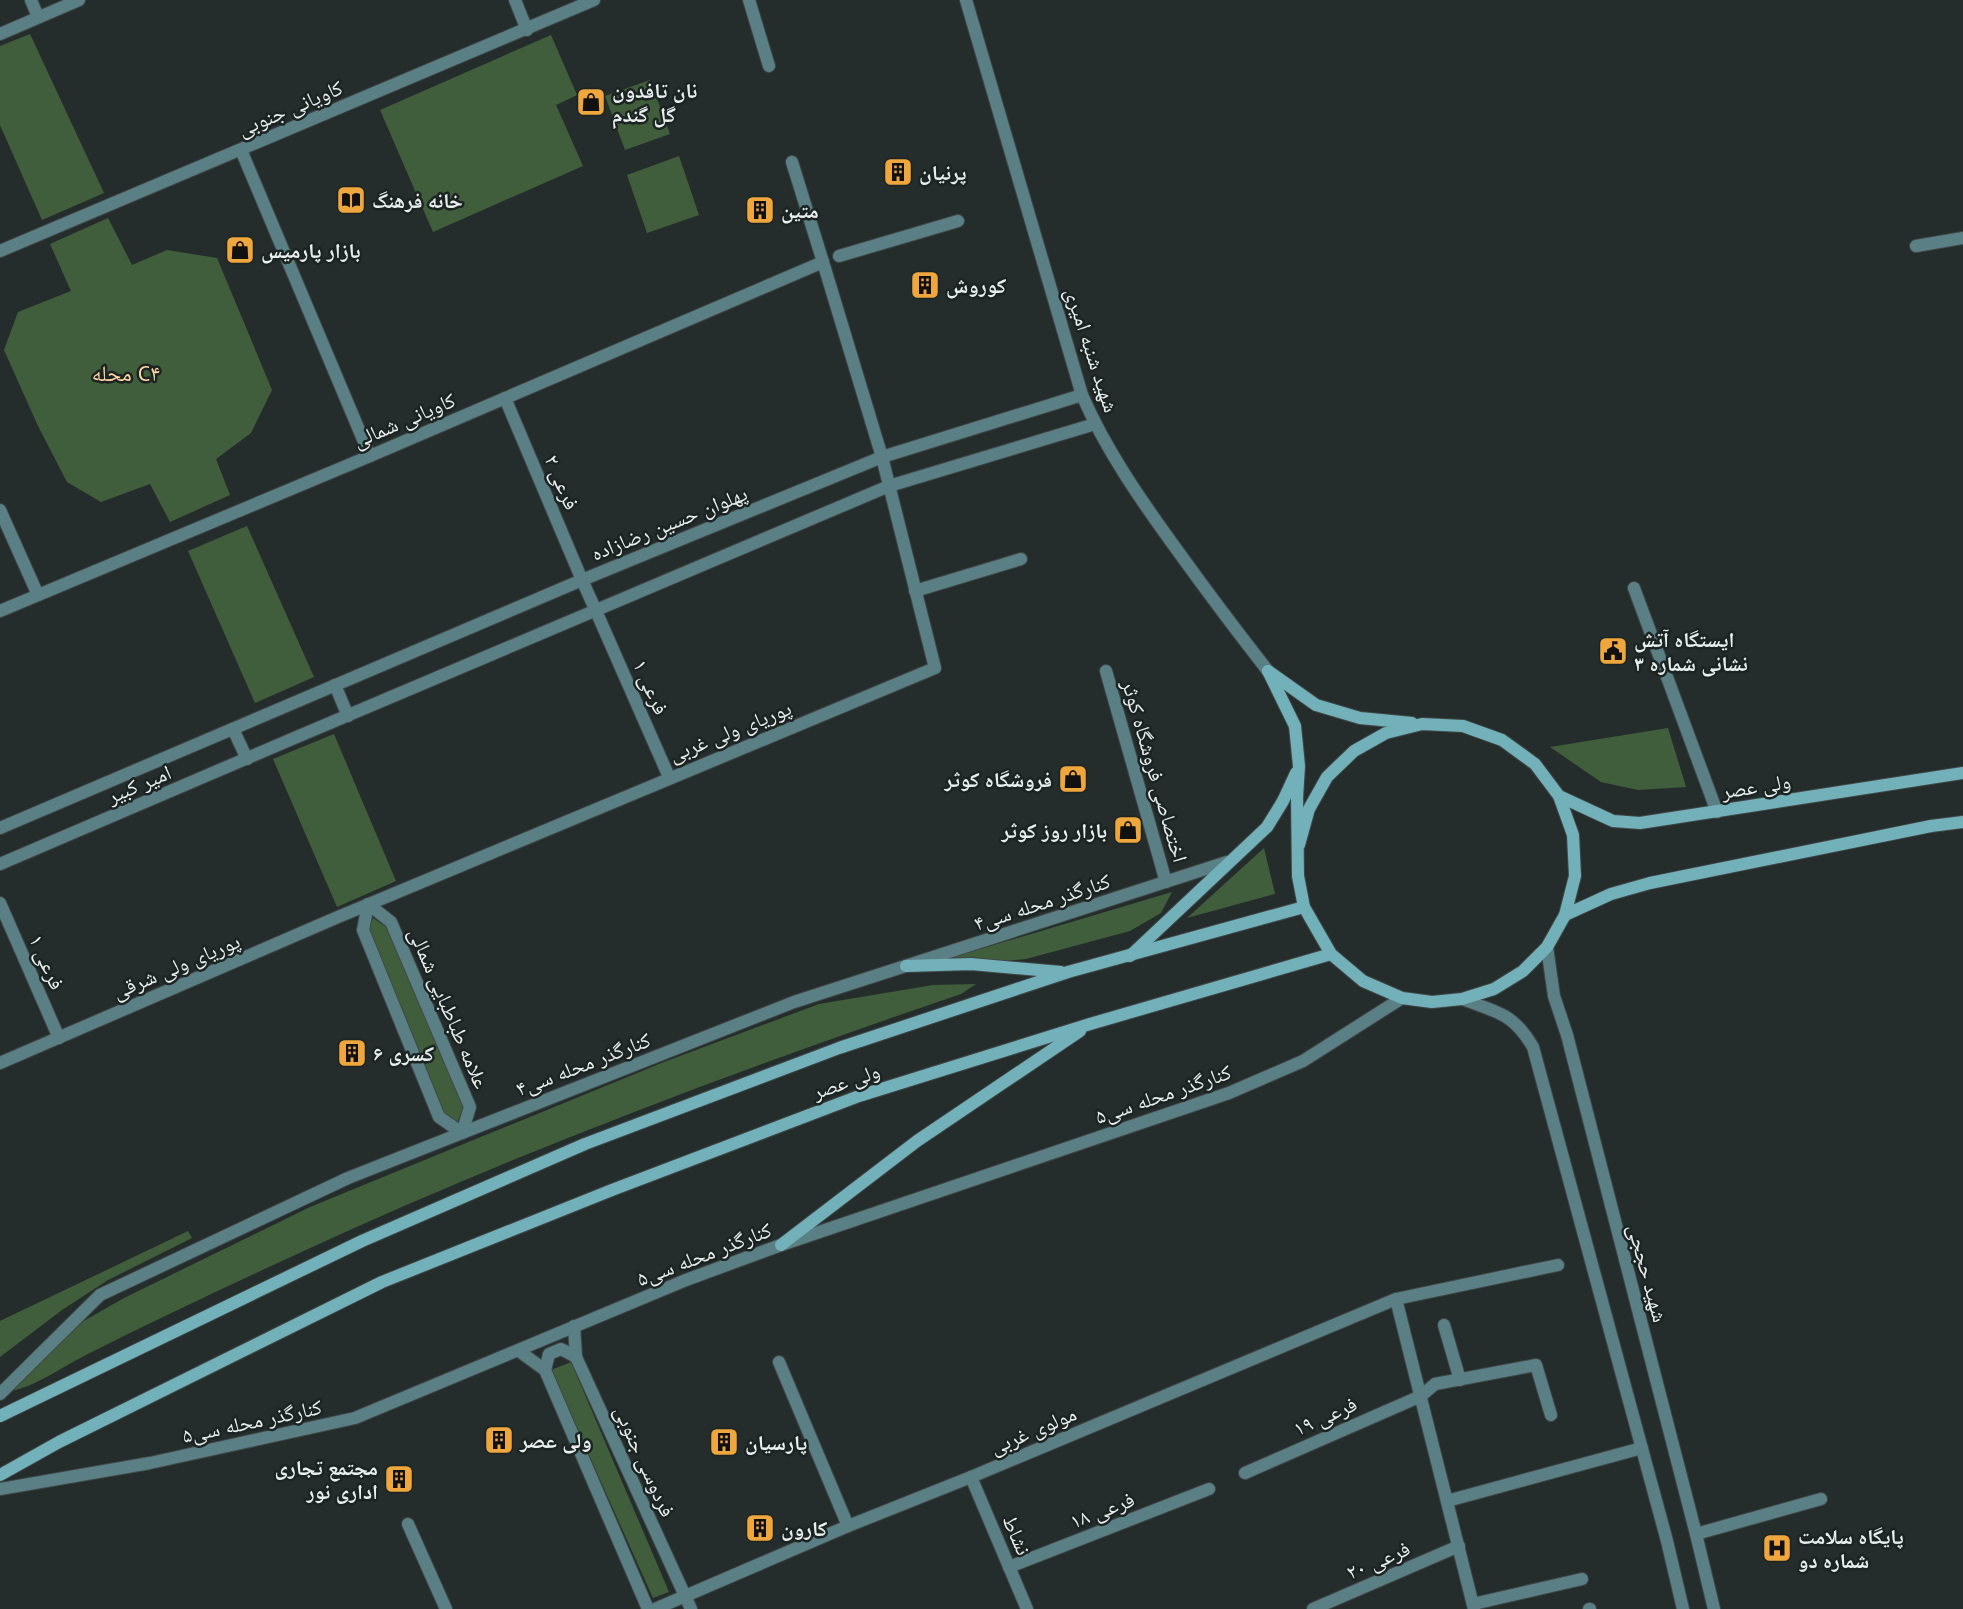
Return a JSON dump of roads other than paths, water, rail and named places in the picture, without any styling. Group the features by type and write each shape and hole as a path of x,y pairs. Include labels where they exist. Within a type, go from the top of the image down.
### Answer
{"main road":[{"path":"1268,671 1316,705 1360,717 1463,726 1502,740 1535,764 1559,796 1573,835 1575,876 1565,915 1547,947 1523,971 1494,989 1462,999 1432,1002 1402,998 1363,981 1331,954 1304,907 1298,876 1299,766 1294,726 1268,671"},
{"path":"1299,844 1309,809 1327,777 1354,751 1386,733 1422,724"},
{"path":"1129,957 1267,826 1283,801 1299,766"},
{"name":"ولی عصر","path":"1559,796 1613,821 1640,823 1963,773"},
{"path":"1565,915 1611,894 1650,883 1931,826 1963,822"},
{"name":"ولی عصر","path":"0,1416 362,1241 585,1144 839,1048 1068,972 1304,907"},
{"name":"ولی عصر","path":"0,1475 59,1442 382,1282 612,1190 859,1096 1090,1024 1331,954"},
{"path":"906,966 971,964 1068,972"},
{"path":"781,1245 917,1141 1090,1024"}],"street":[{"path":"31,0 39,17"},
{"path":"0,34 79,0"},
{"path":"515,0 527,30"},
{"name":"کاویانی جنوبی","path":"0,251 594,0"},
{"path":"749,0 769,66"},
{"name":"شهید شنبه امیری","path":"966,0 1083,395 1095,424 1139,497 1223,615 1268,671"},
{"path":"241,150 370,456"},
{"name":"پوریای ولی غربی","path":"368,904 935,668 882,457 792,162"},
{"path":"839,256 958,221"},
{"path":"1916,246 1963,238"},
{"name":"کاویانی شمالی","path":"0,611 823,262"},
{"name":"پهلوان حسین رضازاده","path":"278,710 582,580 882,457 1083,395"},
{"name":"فرعی ۲","path":"505,398 597,611"},
{"path":"335,685 348,716 889,486 1095,424"},
{"path":"0,510 38,596"},
{"path":"915,591 1021,559"},
{"path":"1634,588 1717,812"},
{"name":"فرعی ۱","path":"597,611 669,777"},
{"name":"اختصاصی فروشگاه کوثر","path":"1106,671 1166,882"},
{"name":"امیر کبیر","path":"0,828 278,710"},
{"name":"امیر کبیر","path":"0,864 348,716"},
{"path":"233,729 247,759"},
{"name":"کنارگذر محله سی۴","path":"0,1394 100,1294 348,1178 794,1002 1227,862"},
{"name":"فرعی ۱","path":"0,903 59,1038"},
{"path":"368,904 363,930 439,1116 462,1133"},
{"name":"پوریای ولی شرقی","path":"0,1063 368,904"},
{"name":"علامه طباطبایی شمالی","path":"368,904 391,922 470,1107 462,1133"},
{"name":"شهید حججی","path":"1547,947 1554,996 1714,1609"},
{"name":"کنارگذر محله سی۵","path":"0,1489 150,1463 355,1418 574,1326 781,1245 1229,1093 1303,1061 1402,998"},
{"path":"1462,999 1504,1014 1522,1029 1533,1047 1642,1448 1683,1609"},
{"name":"مولوی غربی","path":"655,1609 848,1526 971,1477 1396,1299 1558,1265"},
{"path":"1396,1299 1474,1607 1506,1604 1582,1579"},
{"path":"1444,1324 1460,1380"},
{"name":"فردوسی جنوبی","path":"574,1326 576,1357 691,1609"},
{"path":"545,1370 549,1354 561,1349 576,1357"},
{"path":"519,1351 545,1370 648,1609"},
{"path":"778,1362 848,1526"},
{"name":"فرعی ۱۹","path":"1245,1473 1421,1396 1435,1384 1536,1365 1551,1415"},
{"path":"1447,1501 1642,1448"},
{"name":"نشاط","path":"971,1477 1027,1609"},
{"name":"فرعی ۱۸","path":"1009,1567 1209,1489"},
{"path":"1696,1534 1821,1499"},
{"path":"408,1524 447,1609"},
{"name":"فرعی ۲۰","path":"1313,1609 1459,1546"}],"place":[{"name":"نان تافدون گل گندم","path":"591,102"},
{"name":"پرنیان","path":"898,172"},
{"name":"خانه فرهنگ","path":"351,200"},
{"name":"متین","path":"760,210"},
{"name":"بازار پارمیس","path":"240,250"},
{"name":"کوروش","path":"925,285"},
{"name":"ایستگاه آتش نشانی شماره ۳","path":"1613,651"},
{"name":"فروشگاه کوثر","path":"1073,779"},
{"name":"بازار روز کوثر","path":"1128,830"},
{"name":"کسری ۶","path":"352,1053"},
{"name":"ولی عصر","path":"499,1440"},
{"name":"پارسیان","path":"724,1442"},
{"name":"مجتمع تجاری اداری نور","path":"399,1479"},
{"name":"کارون","path":"760,1528"},
{"name":"پایگاه سلامت شماره دو","path":"1777,1548"}],"district":[{"name":"محله C۴","path":"126,373"}]}
